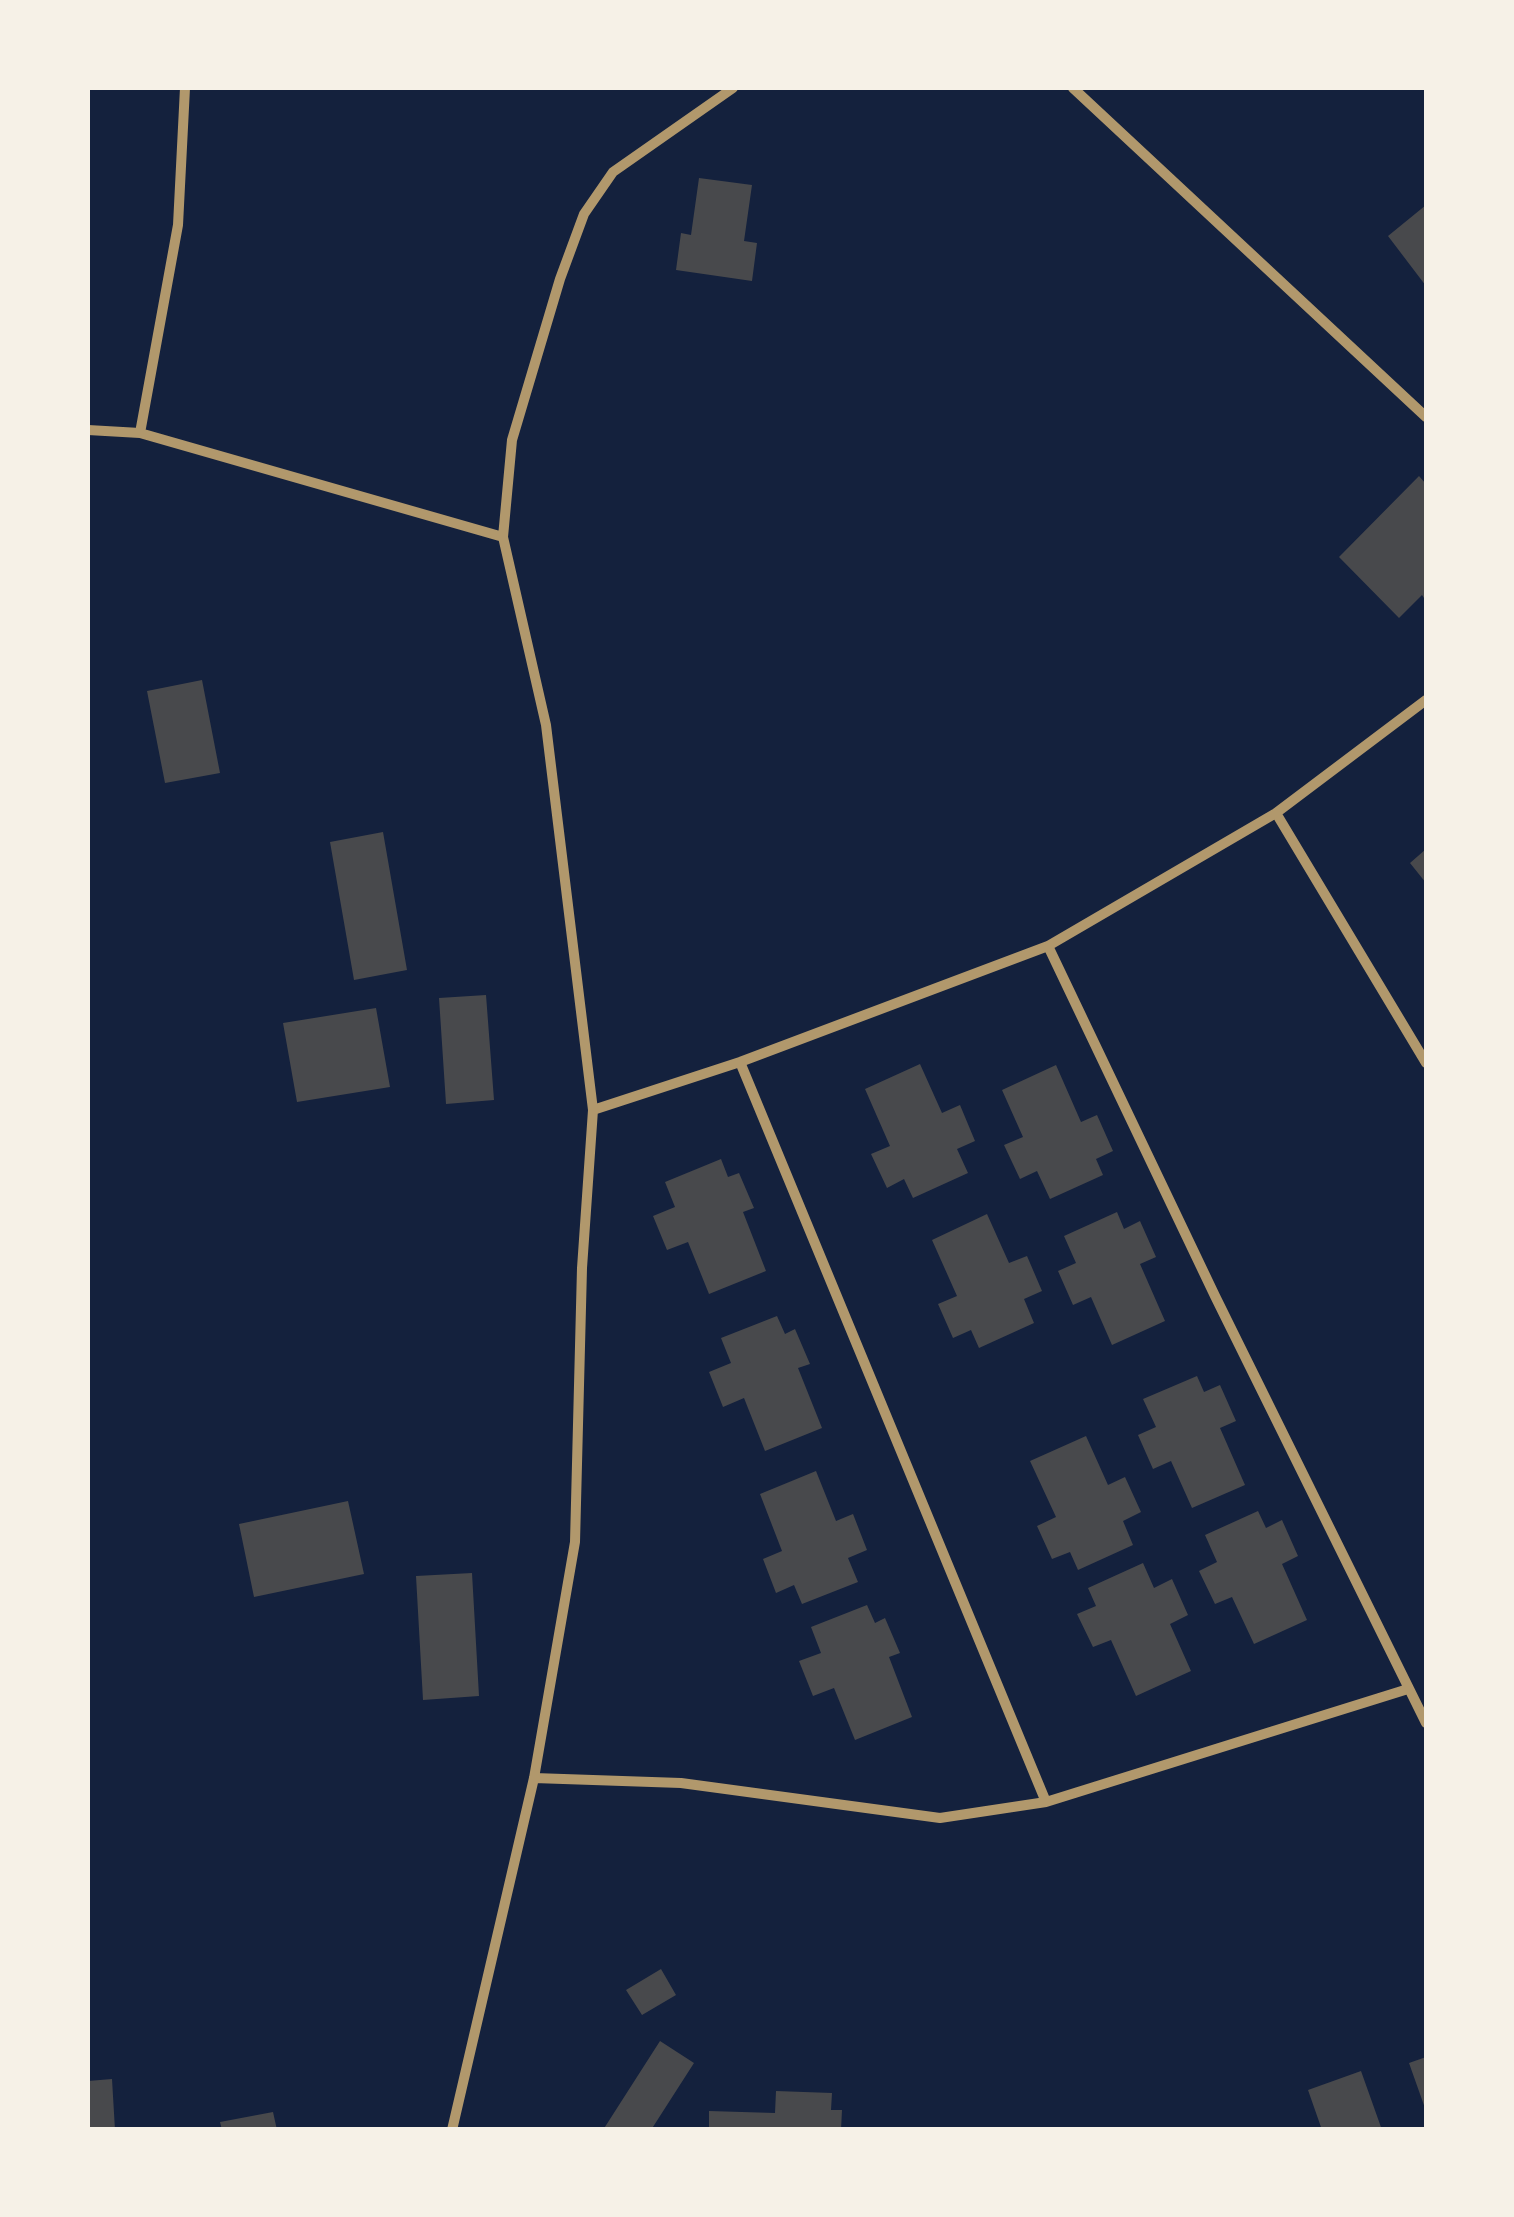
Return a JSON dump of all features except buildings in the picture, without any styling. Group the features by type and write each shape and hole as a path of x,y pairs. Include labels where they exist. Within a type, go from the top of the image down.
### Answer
{"street":[{"path":"140,434 178,225 185,88"},
{"path":"452,2130 534,1778 575,1542 582,1268 593,1110 546,725 502,538 512,440 560,278 584,214 613,172 732,88"},
{"path":"1073,88 1426,417"},
{"path":"88,430 140,434 502,538"},
{"path":"593,1110 740,1062 1048,946 1276,813 1426,700"},
{"path":"1276,813 1426,1063"},
{"path":"1048,946 1426,1724"},
{"path":"740,1062 1046,1802"},
{"path":"534,1778 681,1782 940,1818 1046,1802 1408,1689"}]}
